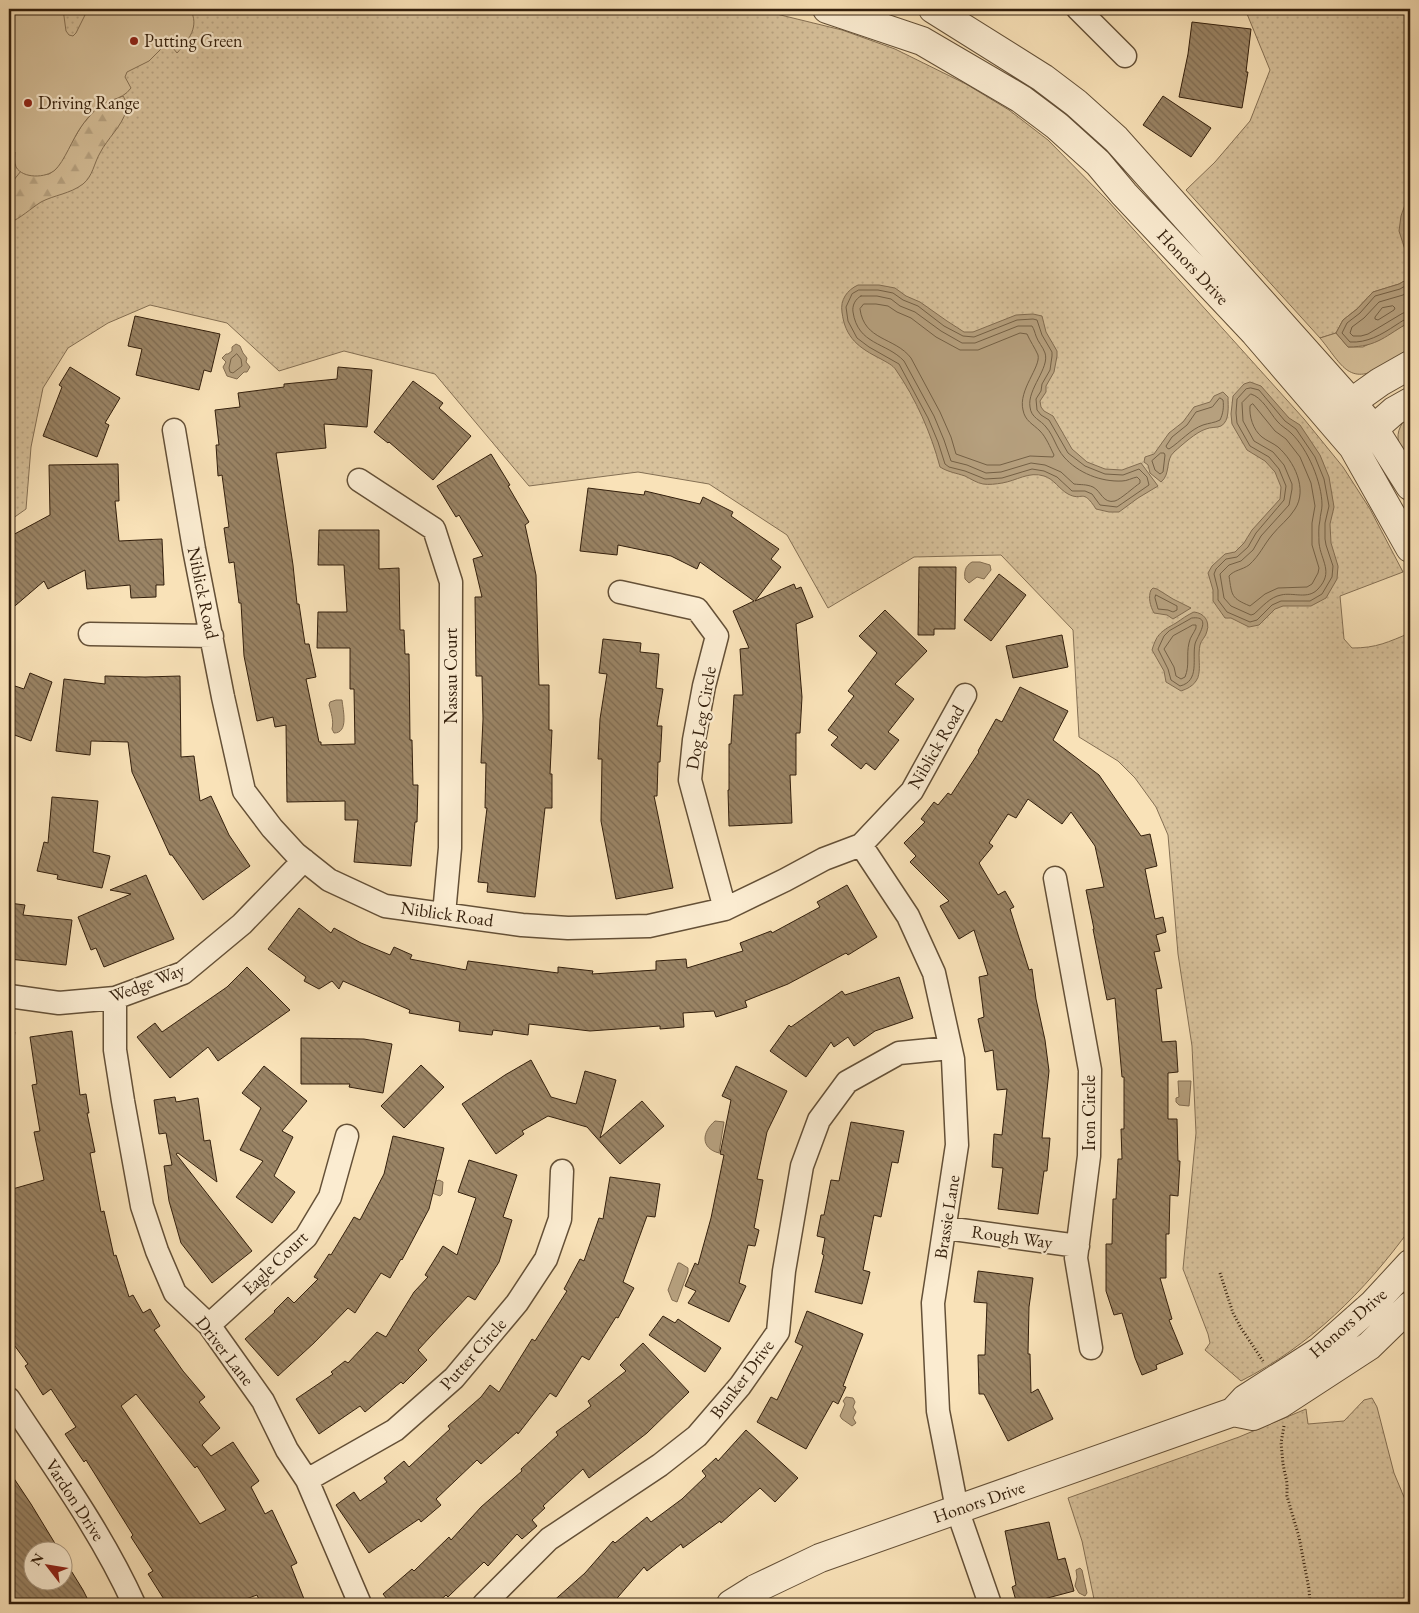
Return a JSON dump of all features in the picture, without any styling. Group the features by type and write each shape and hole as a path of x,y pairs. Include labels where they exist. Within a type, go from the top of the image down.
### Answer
{"street":[{"name":"Honors Drive","path":"827,9 922,41 1022,99 1057,126 1098,163 1124,194 1255,332 1353,447 1410,548"},
{"name":"Honors Drive","path":"935,9 1043,78 1076,103 1116,139 1352,402 1374,429 1410,486"},
{"path":"922,41 935,9"},
{"path":"1078,9 1125,56"},
{"path":"1330,419 1380,382 1410,365"},
{"path":"1353,447 1394,411 1410,402"},
{"name":"Niblick Road","path":"174,430 194,549 223,697 244,791 272,828 295,853 330,880 385,906 522,925 568,928 648,926 725,909 824,859 861,845 912,791 965,695"},
{"name":"Nassau Court","path":"359,480 434,528 451,582 450,848 444,914"},
{"name":"Dog Leg Circle","path":"620,592 697,609 717,636 704,686 694,740 690,780 725,909"},
{"path":"90,634 212,636"},
{"name":"Brassie Lane","path":"861,845 908,916 934,973 953,1059 958,1145 933,1303 938,1411 957,1510 990,1604"},
{"name":"Wedge Way","path":"9,996 59,1003 115,998 183,973 242,924 304,860"},
{"name":"Iron Circle","path":"1055,878 1090,1070 1089,1156 1076,1258 1091,1348"},
{"name":"Driver Lane","path":"115,998 115,1050 123,1101 142,1206 156,1251 175,1293 209,1325 263,1401 288,1450 307,1480 360,1604"},
{"name":"Bunker Drive","path":"484,1604 549,1539 660,1465 697,1436 740,1386 778,1332 784,1271 802,1166 819,1120 847,1082 899,1053 950,1048"},
{"name":"Eagle Court","path":"209,1325 306,1238 330,1197 347,1136"},
{"name":"Putter Circle","path":"307,1480 395,1430 454,1378 517,1303 546,1259 560,1219 562,1171"},
{"name":"Rough Way","path":"946,1228 1078,1246"},
{"name":"Honors Drive","path":"731,1604 756,1589 820,1558 1233,1412 1245,1399 1320,1351 1373,1304 1410,1264"},
{"name":"Honors Drive","path":"1233,1412 1253,1416 1280,1404 1369,1346 1410,1306"},
{"name":"Vardon Drive","path":"9,1399 99,1536 134,1604"}],"path":[{"path":"1287,1496 1299,1537 1310,1604"}],"green space":[{"path":"9,9 756,9 842,30 895,49 966,84 1009,110 1048,140 1108,201 1304,419 1343,467 1370,509 1403,572 1340,596 1344,639 1352,648 1376,646 1410,633 1410,1229 1393,1252 1355,1295 1313,1334 1266,1367 1241,1381 1205,1350 1210,1343 1208,1334 1183,1269 1196,1133 1192,1046 1178,954 1168,835 1156,807 1135,778 1118,761 1079,737 1073,630 1001,555 914,557 828,608 787,535 709,484 638,472 529,486 435,374 344,351 279,371 227,323 150,305 108,323 68,348 43,388 31,447 26,509 9,521"},
{"path":"9,9 63,9 66,31 69,35 73,36 88,9 190,9 194,21 192,33 177,53 167,43 149,61 127,72 125,77 131,88 123,96 104,103 84,122 55,170 46,175 35,176 19,171 15,165 15,152 9,153"},
{"path":"1245,9 1410,9 1410,196 1406,202 1406,249 1410,265 1408,279 1399,284 1373,292 1357,309 1343,320 1336,333 1320,338 1186,190 1215,162 1250,121 1270,70"},
{"path":"123,96 126,101 124,117 103,148 86,181 73,190 41,202 9,223 9,186 21,171 28,174 49,174 56,169 82,125 95,110 101,104"},
{"path":"1410,322 1410,349 1387,364 1364,374 1355,374 1348,371 1320,338 1336,333 1348,347 1363,347"},
{"path":"1410,414 1410,460 1400,445 1398,435 1400,427"},
{"path":"1372,1398 1377,1407 1394,1473 1409,1509 1410,1604 1095,1604 1082,1541 1068,1498 1239,1437 1306,1409 1308,1424 1344,1421 1364,1400"}],"water":[{"path":"1410,196 1410,265 1399,231 1401,216"},
{"path":"1410,271 1410,322 1374,343 1348,347 1336,333 1343,320 1357,309 1373,292 1399,284 1408,279"},
{"path":"858,285 879,285 895,288 906,296 920,302 964,332 973,332 1016,315 1033,314 1042,316 1046,332 1057,351 1057,356 1054,372 1040,401 1041,407 1053,416 1072,449 1087,462 1105,469 1122,470 1141,463 1158,486 1119,512 1109,512 1096,509 1088,498 1068,494 1051,479 1044,476 1028,475 1007,482 985,484 978,483 940,467 922,417 896,370 866,351 854,341 846,329 842,303 848,293"},
{"path":"236,344 240,346 250,367 247,372 244,372 237,379 227,376 223,367 226,362 222,358 232,351 232,347"},
{"path":"1250,382 1261,386 1289,418 1300,425 1320,455 1329,477 1334,507 1330,524 1331,543 1338,566 1337,579 1326,598 1311,606 1283,606 1275,609 1259,625 1249,627 1231,618 1225,618 1213,601 1213,590 1208,573 1212,566 1225,554 1235,552 1244,543 1252,530 1280,499 1281,487 1275,472 1265,461 1247,450 1232,424 1233,396 1244,384"},
{"path":"1223,392 1228,397 1228,413 1224,424 1198,433 1174,452 1171,455 1166,475 1161,482 1150,473 1148,465 1144,462 1145,457 1154,454 1169,433 1183,422 1194,407 1210,402 1214,396"},
{"path":"972,562 990,565 991,570 984,579 977,577 969,583 965,579 965,572 966,567"},
{"path":"1153,588 1191,608 1173,619 1167,615 1154,613 1150,599 1150,593"},
{"path":"1194,612 1201,614 1205,618 1208,627 1200,645 1198,678 1195,683 1181,691 1166,682 1164,671 1152,650 1161,633"},
{"path":"342,700 344,720 342,729 334,733 329,705 330,702"},
{"path":"9,1031 15,1032 11,1059 9,1059"},
{"path":"1178,1081 1191,1081 1189,1106 1179,1105 1176,1102 1176,1098 1179,1097"},
{"path":"715,1121 724,1122 719,1153 713,1151 706,1144 705,1139 707,1130"},
{"path":"439,1180 443,1182 442,1194 440,1196 416,1187"},
{"path":"678,1263 688,1268 688,1272 677,1302 672,1300 668,1290"},
{"path":"846,1397 853,1398 855,1402 853,1407 856,1412 853,1418 856,1423 852,1426 840,1416 845,1404 843,1401"},
{"path":"1080,1568 1087,1593 1085,1596 1079,1593 1075,1586 1076,1570"}],"building":[{"path":"1192,22 1251,29 1246,72 1248,72 1242,108 1179,97 1188,54"},
{"path":"1163,96 1211,128 1191,157 1143,125"},
{"path":"135,316 220,334 211,372 204,370 199,390 136,375 142,349 128,346"},
{"path":"70,367 120,398 105,423 109,425 97,457 43,436 62,387 59,385"},
{"path":"338,367 372,370 367,427 324,424 326,448 276,453 297,604 299,604 305,644 309,644 316,677 306,679 321,745 355,744 354,689 350,689 350,648 317,648 318,612 347,612 344,565 318,565 319,530 379,530 379,569 399,568 400,630 404,630 405,654 409,654 410,740 412,740 413,785 418,785 417,822 415,822 411,866 354,862 358,820 345,820 345,801 287,802 286,725 275,727 273,717 257,721 244,656 241,603 239,603 234,562 229,563 224,528 229,527 222,475 218,476 216,445 219,445 215,410 240,407 238,393 284,387 284,384 337,379"},
{"path":"413,381 443,403 439,408 471,436 433,480 389,442 374,432"},
{"path":"491,454 529,522 525,525 536,575 539,685 549,685 549,730 552,730 550,774 552,774 552,808 545,808 535,897 487,892 488,883 478,882 487,808 485,808 486,763 481,763 482,676 476,676 475,597 482,597 473,559 483,556 459,515 456,517 437,486"},
{"path":"118,464 119,501 115,501 119,541 162,539 164,585 156,585 156,597 131,598 130,585 87,589 85,570 48,589 44,581 9,611 9,537 50,515 49,465"},
{"path":"588,488 644,495 645,491 700,504 703,497 733,512 731,516 779,549 771,559 781,567 755,601 794,584 796,589 801,587 813,617 796,624 802,697 800,733 796,733 796,775 790,775 792,823 729,826 729,744 731,744 734,695 743,695 740,649 749,648 733,611 754,601 700,562 697,569 671,556 618,545 617,555 580,551"},
{"path":"919,567 956,567 955,629 934,629 934,635 918,635"},
{"path":"999,574 1026,595 991,641 964,620"},
{"path":"885,610 927,651 895,684 914,699 888,732 899,740 875,770 866,763 861,769 831,745 838,737 828,730 854,696 848,691 877,653 859,636"},
{"path":"1062,635 1068,667 1013,678 1006,646"},
{"path":"603,639 641,643 640,652 659,654 656,688 663,689 657,726 662,726 657,796 654,796 673,888 616,899 601,821 602,759 598,759 600,719 607,674 599,673"},
{"path":"30,673 52,682 31,741 9,733 9,702 15,686 24,689"},
{"path":"105,676 180,676 181,757 194,756 200,801 211,796 229,835 250,866 203,900 172,855 170,855 132,772 128,742 91,741 90,755 56,751 64,679 105,684"},
{"path":"1020,687 1068,711 1053,740 1099,775 1141,836 1150,834 1157,866 1145,869 1155,919 1163,917 1166,932 1156,935 1160,951 1154,952 1162,988 1156,989 1162,1042 1176,1041 1178,1072 1168,1073 1168,1119 1177,1119 1178,1161 1180,1161 1178,1196 1170,1195 1169,1234 1166,1234 1166,1278 1160,1278 1172,1319 1169,1320 1183,1354 1156,1365 1157,1369 1142,1375 1122,1313 1114,1315 1106,1291 1106,1244 1112,1244 1113,1199 1116,1199 1118,1159 1122,1159 1121,1129 1124,1129 1124,1077 1122,1077 1115,998 1107,1000 1086,890 1104,887 1095,846 1071,812 1062,824 1028,799 1016,818 1008,814 989,843 993,846 979,863 998,895 1005,891 1014,907 1010,909 1029,970 1032,969 1045,1040 1049,1071 1042,1138 1050,1138 1047,1171 1044,1171 1038,1214 998,1209 1003,1168 992,1167 994,1134 1002,1135 1007,1089 997,1090 993,1050 985,1052 978,1019 984,1017 979,977 988,975 974,930 959,939 940,906 949,901 910,862 916,856 904,843 925,822 921,819 934,802 938,805 948,793 951,795 979,752 996,719 1002,722"},
{"path":"52,797 98,801 93,852 110,856 102,888 57,879 58,875 37,871 44,842 48,843"},
{"path":"146,875 174,939 104,967 96,948 91,950 78,917 131,894 110,890"},
{"path":"847,885 877,937 848,955 846,953 788,984 745,1001 747,1007 716,1017 714,1011 683,1013 684,1027 660,1029 660,1026 590,1031 529,1024 528,1035 493,1030 492,1035 459,1031 460,1022 409,1013 410,1010 343,981 339,989 332,981 319,989 304,981 306,977 268,949 299,908 331,933 334,928 361,943 390,955 394,947 412,955 410,959 466,970 468,961 558,973 558,967 593,971 592,974 656,970 656,961 686,959 687,968 743,951 740,943 771,931 772,933 820,907 817,902"},
{"path":"9,903 25,905 23,915 72,920 66,965 9,959"},
{"path":"247,967 290,1010 218,1061 208,1047 170,1078 137,1037 155,1023 162,1032 227,987"},
{"path":"899,977 913,1018 875,1031 854,1046 848,1037 834,1047 831,1042 806,1077 770,1051 789,1025 791,1027 842,991 845,995"},
{"path":"72,1031 80,1095 86,1094 89,1113 87,1113 95,1152 90,1153 101,1212 104,1211 114,1256 116,1255 129,1297 133,1295 143,1313 150,1309 160,1326 154,1330 183,1371 205,1397 199,1402 220,1428 202,1445 211,1456 233,1442 259,1481 251,1487 265,1514 272,1510 297,1563 291,1566 306,1604 261,1604 257,1595 232,1604 167,1604 148,1574 153,1571 131,1537 133,1535 86,1460 84,1462 65,1434 76,1427 51,1389 43,1395 25,1366 28,1364 9,1338 9,1190 44,1180 34,1132 40,1131 32,1085 37,1084 30,1037","holes":["136,1394 195,1468 197,1466 226,1510 200,1524 121,1406"]},
{"path":"301,1038 364,1039 392,1044 383,1093 349,1087 350,1084 301,1084"},
{"path":"531,1060 551,1097 576,1104 585,1071 616,1080 600,1138 642,1101 664,1126 620,1164 587,1127 548,1116 522,1131 524,1134 496,1154 462,1104"},
{"path":"421,1065 444,1087 404,1128 381,1106"},
{"path":"264,1066 307,1101 282,1131 293,1137 274,1176 295,1192 272,1223 236,1197 263,1161 240,1150 261,1108 242,1093"},
{"path":"736,1066 787,1091 767,1132 757,1179 763,1180 754,1228 759,1230 755,1246 748,1245 739,1283 746,1286 729,1322 688,1303 696,1291 685,1286 695,1263 698,1265 711,1218 724,1155 720,1154 731,1100 722,1096"},
{"path":"175,1097 176,1102 198,1098 204,1141 210,1140 217,1182 178,1153 176,1154 252,1251 212,1283 181,1243 169,1201 164,1166 172,1165 166,1133 159,1134 154,1100"},
{"path":"851,1122 904,1131 898,1163 892,1162 881,1217 874,1215 863,1270 870,1272 862,1304 815,1292 824,1255 822,1254 825,1238 817,1236 821,1215 824,1215 831,1180 839,1181"},
{"path":"393,1136 444,1148 429,1209 402,1260 390,1278 381,1273 355,1313 348,1308 278,1376 245,1339 275,1312 288,1297 294,1303 318,1279 314,1277 329,1254 331,1255 354,1217 360,1220 384,1174"},
{"path":"469,1160 517,1175 503,1217 512,1220 499,1262 475,1300 468,1296 418,1350 427,1360 403,1384 401,1382 365,1412 360,1406 319,1434 296,1399 333,1374 331,1372 345,1361 348,1363 377,1332 386,1337 414,1292 428,1277 425,1275 443,1246 457,1255 476,1198 458,1192"},
{"path":"610,1177 660,1184 655,1217 647,1216 623,1282 634,1288 618,1318 616,1317 589,1360 582,1356 556,1397 550,1393 518,1434 517,1432 481,1464 477,1460 436,1499 441,1505 421,1522 419,1519 369,1553 336,1505 354,1492 360,1501 387,1482 384,1478 404,1461 409,1467 450,1429 448,1426 481,1397 490,1385 499,1392 532,1339 535,1341 567,1291 564,1289 580,1259 584,1261 599,1218 603,1219"},
{"path":"978,1271 1033,1278 1029,1307 1028,1354 1030,1354 1031,1393 1038,1389 1053,1419 1008,1441 984,1394 979,1394 978,1355 985,1355 987,1303 974,1302"},
{"path":"807,1311 863,1334 843,1386 846,1387 838,1404 833,1401 806,1449 757,1422 771,1397 777,1400 803,1346 795,1342"},
{"path":"663,1316 675,1323 678,1319 721,1348 705,1372 649,1335"},
{"path":"643,1343 689,1392 647,1433 589,1478 583,1469 543,1506 545,1508 532,1520 537,1526 522,1539 517,1534 488,1566 484,1562 448,1597 446,1595 436,1604 391,1604 383,1594 412,1569 414,1571 449,1537 451,1540 481,1507 522,1471 521,1469 558,1435 556,1432 591,1406 588,1401 626,1371 620,1365"},
{"path":"746,1430 798,1478 775,1502 760,1488 721,1523 720,1521 683,1548 681,1544 647,1571 644,1567 612,1604 550,1604 585,1573 613,1541 615,1543 647,1517 651,1522 682,1499 706,1476 702,1471 716,1458 718,1461"},
{"path":"9,1471 53,1540 22,1540 22,1590 72,1590 72,1572 90,1604 12,1604 9,1599"},
{"path":"1049,1522 1058,1560 1065,1558 1074,1591 1025,1604 1017,1604 1012,1587 1016,1585 1005,1531"}],"place":[{"name":"Putting Green","path":"134,41"},
{"name":"Driving Range","path":"28,103"}]}
